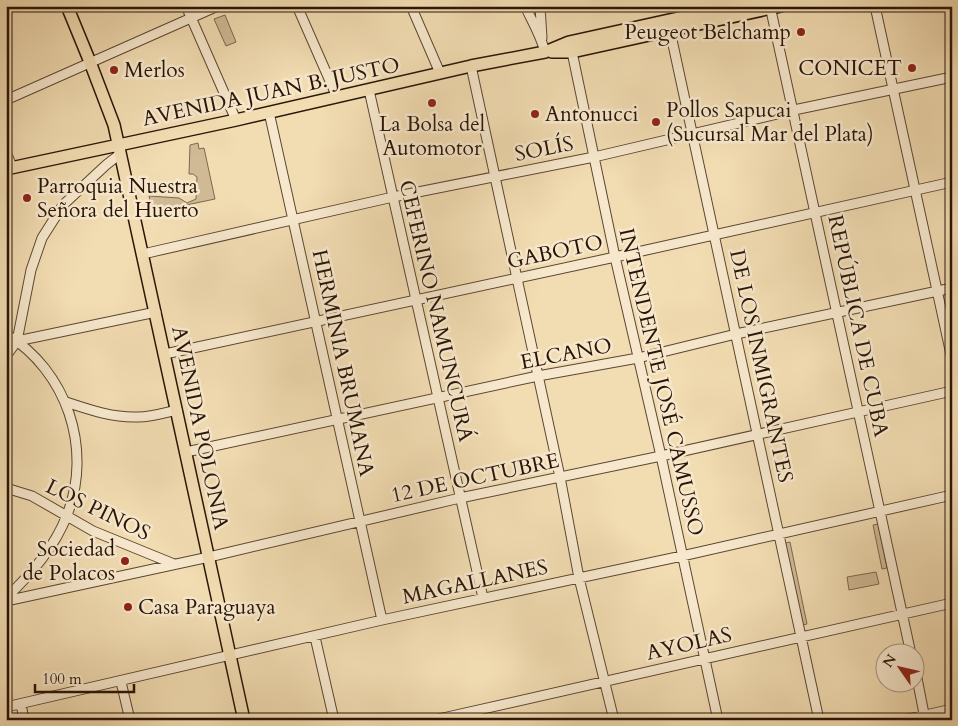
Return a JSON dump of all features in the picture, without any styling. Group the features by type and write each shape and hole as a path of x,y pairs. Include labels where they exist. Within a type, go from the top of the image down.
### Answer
{"main road":[{"name":"AVENIDA POLONIA","path":"67,6 114,125 244,720"},
{"name":"AVENIDA JUAN B. JUSTO","path":"544,46 572,52 731,9 774,7"},
{"name":"AVENIDA JUAN B. JUSTO","path":"9,168 119,149 269,112 440,74 544,46 669,26"}],"street":[{"path":"186,6 236,120"},
{"path":"6,100 218,6"},
{"path":"297,6 336,97"},
{"path":"411,6 440,74"},
{"path":"525,6 544,46"},
{"path":"540,6 544,46"},
{"path":"875,6 952,359"},
{"name":"REPÚBLICA DE CUBA","path":"774,7 837,313 909,644"},
{"name":"DE LOS INMIGRANTES","path":"669,26 819,720"},
{"name":"INTENDENTE JOSÉ CAMUSSO","path":"572,52 615,257 661,456 718,720"},
{"path":"471,66 580,578 614,720"},
{"name":"SOLÍS","path":"143,254 393,197 594,157 794,110 952,77"},
{"name":"CEFERINO NAMUNCURÁ","path":"369,90 483,598"},
{"name":"HERMINIA BRUMANA","path":"269,112 382,620"},
{"path":"6,356 18,341 31,270 42,238 63,205 119,149"},
{"path":"6,152 9,168"},
{"name":"GABOTO","path":"165,354 952,182"},
{"name":"ELCANO","path":"186,452 538,376 638,358 736,334 952,288"},
{"path":"18,341 156,312"},
{"path":"6,334 18,341 53,379 66,402 76,440 77,458 76,478 67,515 57,536 45,555 6,598"},
{"name":"12 DE OCTUBRE","path":"6,601 174,565 460,498 952,392"},
{"path":"66,402 100,413 117,416 148,417 177,410"},
{"name":"LOS PINOS","path":"6,488 32,496 93,531 174,565"},
{"name":"MAGALLANES","path":"6,707 121,682 382,620 682,556 952,495"},
{"name":"AYOLAS","path":"434,720 952,603"},
{"path":"315,637 334,720"},
{"path":"121,682 130,720"},
{"path":"920,694 925,717"},
{"path":"20,704 24,720"},
{"path":"904,720 925,717 952,709"}],"shaded area":[{"path":"225,15 236,42 226,46 214,19"},
{"path":"198,143 199,149 204,148 215,199 153,212 149,196 179,198 187,203 196,199 197,177 189,174 190,145"},
{"path":"878,524 887,568 882,569 873,525"},
{"path":"790,542 807,624 803,625 785,543"},
{"path":"876,572 879,584 849,590 847,577"}],"place":[{"name":"Peugeot Belchamp","path":"801,32"},
{"name":"CONICET","path":"912,68"},
{"name":"Merlos","path":"114,70"},
{"name":"La Bolsa del Automotor","path":"432,103"},
{"name":"Antonucci","path":"535,114"},
{"name":"Pollos Sapucai (Sucursal Mar del Plata)","path":"656,122"},
{"name":"Parroquia Nuestra Señora del Huerto","path":"27,198"},
{"name":"Sociedad de Polacos","path":"125,561"},
{"name":"Casa Paraguaya","path":"128,607"}]}
